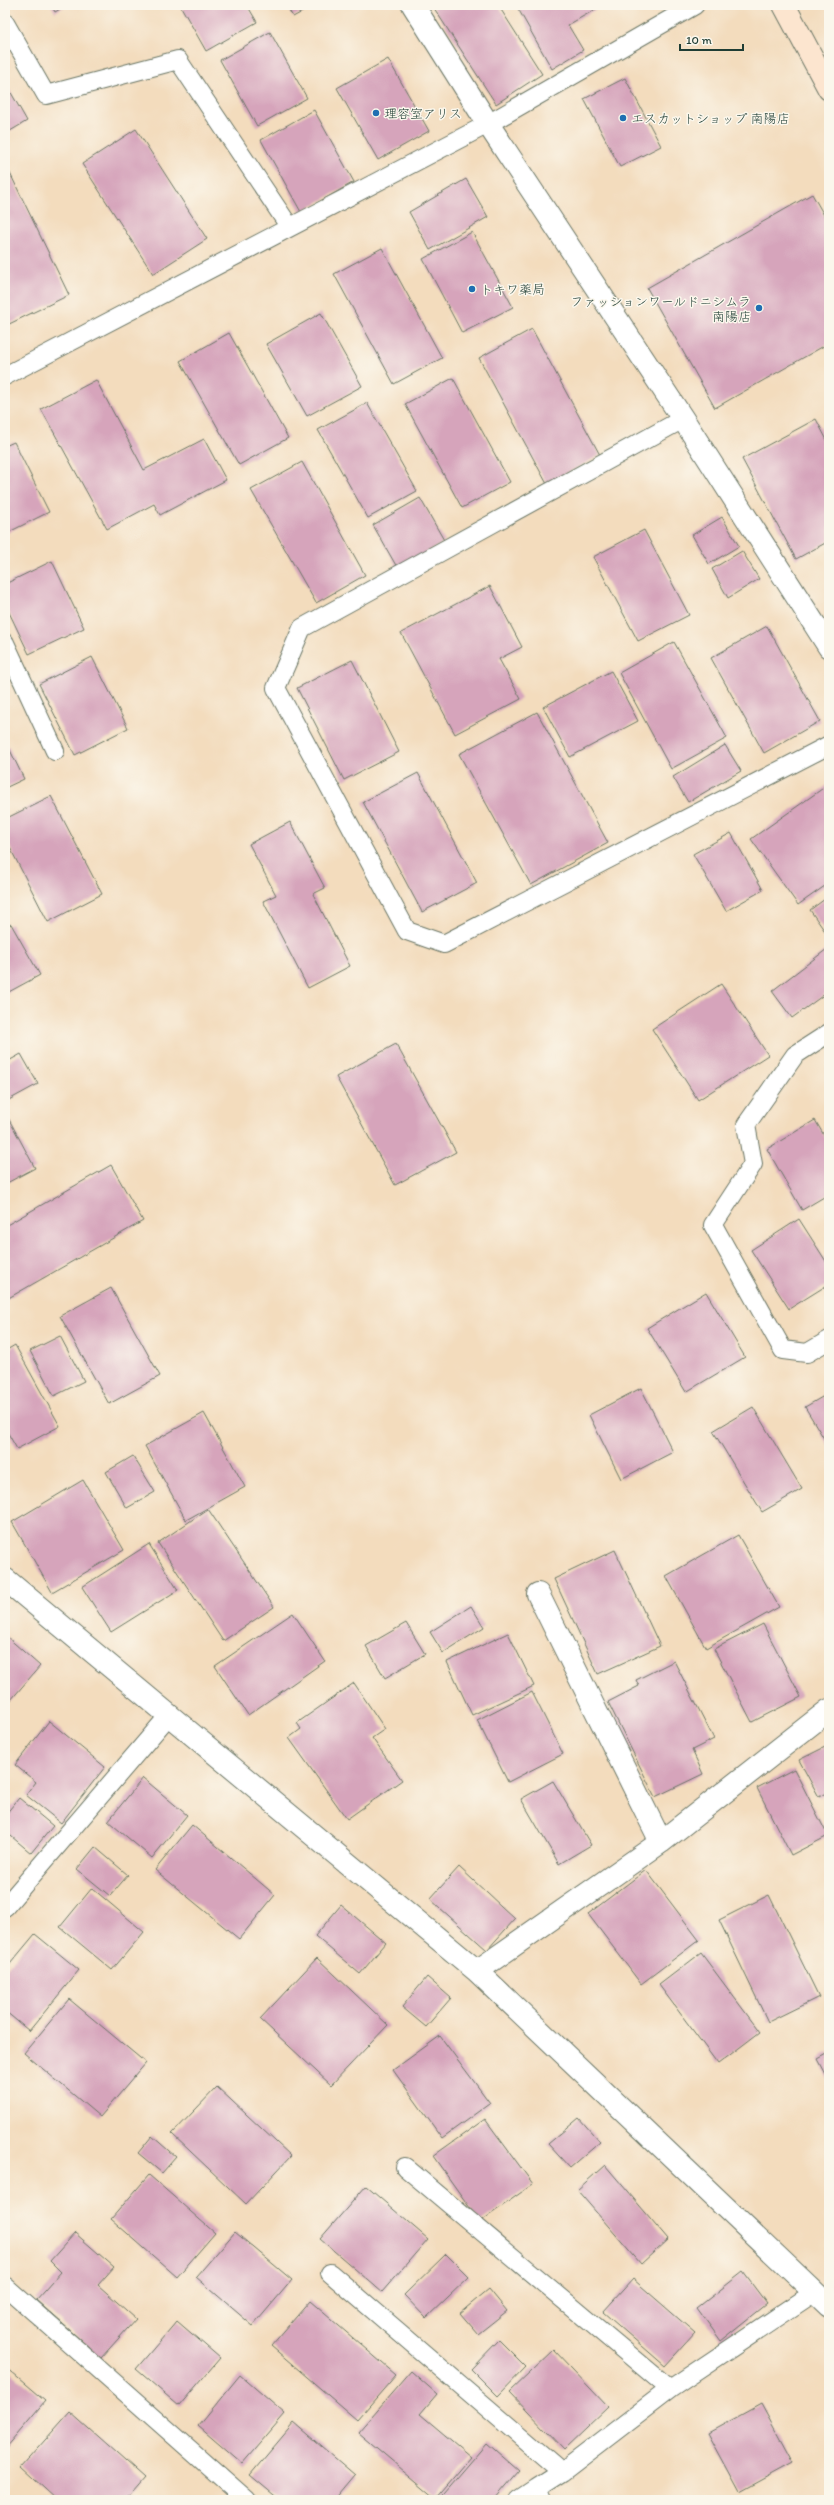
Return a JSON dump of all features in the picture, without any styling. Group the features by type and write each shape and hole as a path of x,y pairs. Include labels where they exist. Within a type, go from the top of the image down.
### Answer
{"main road":[{"path":"784,5 829,89"}],"street":[{"path":"413,5 488,124 683,419 829,647"},
{"path":"5,1578 477,1971 822,2299"},
{"path":"538,1594 661,1842"},
{"path":"477,1971 661,1842 829,1710"}],"lane":[{"path":"5,376 289,226 488,124 695,5"},
{"path":"5,22 46,96 178,60 289,226"},
{"path":"683,419 302,628 276,688 407,932 444,944 829,745"},
{"path":"5,643 55,751"},
{"path":"829,1033 795,1055 746,1125 753,1164 713,1225 783,1350 807,1353 829,1340"},
{"path":"5,1907 170,1714"},
{"path":"405,2168 670,2389"},
{"path":"330,2273 562,2472"},
{"path":"5,2286 247,2500"},
{"path":"519,2500 540,2494 562,2472 670,2389 822,2299"}],"building":[{"path":"51,5 67,5 55,12"},
{"path":"180,5 247,5 257,22 206,51"},
{"path":"286,5 315,5 293,17"},
{"path":"432,5 498,5 542,74 496,104"},
{"path":"516,5 594,5 596,9 568,25 583,50 552,69"},
{"path":"270,32 307,98 257,126 220,60"},
{"path":"388,59 429,131 378,160 337,88"},
{"path":"625,78 661,146 620,167 584,99"},
{"path":"5,82 27,121 5,134"},
{"path":"314,110 354,182 301,212 261,140"},
{"path":"136,129 207,239 153,274 82,164"},
{"path":"5,163 69,295 5,326"},
{"path":"466,179 488,217 430,250 409,212"},
{"path":"812,194 829,224 829,343 715,408 647,288"},
{"path":"472,232 513,307 462,333 423,259"},
{"path":"382,248 442,358 394,384 334,274"},
{"path":"321,313 362,386 307,416 266,344"},
{"path":"532,329 600,455 547,484 479,358"},
{"path":"229,333 288,438 239,465 180,361"},
{"path":"453,378 510,482 462,508 405,404"},
{"path":"96,380 144,470 204,439 226,480 160,515 154,504 107,529 41,409"},
{"path":"367,403 417,491 368,518 318,430"},
{"path":"816,419 829,444 829,541 796,559 742,459"},
{"path":"14,442 49,512 5,534 5,446"},
{"path":"302,462 365,575 316,603 251,490"},
{"path":"420,498 445,542 398,569 373,525"},
{"path":"722,517 739,546 709,564 692,535"},
{"path":"644,530 689,615 638,641 593,557"},
{"path":"742,551 759,579 728,598 712,569"},
{"path":"52,561 84,628 29,654 5,604 5,584"},
{"path":"490,586 522,647 499,659 521,699 455,734 401,633"},
{"path":"767,626 820,721 764,753 711,658"},
{"path":"674,642 727,738 671,769 619,673"},
{"path":"92,657 128,728 75,755 39,684"},
{"path":"352,660 399,752 344,780 297,688"},
{"path":"611,671 638,721 570,757 543,707"},
{"path":"537,712 608,843 531,885 459,754"},
{"path":"725,745 741,771 688,802 673,777"},
{"path":"8,746 24,779 5,788 5,748"},
{"path":"418,773 477,883 422,912 363,802"},
{"path":"829,784 829,883 798,905 751,839"},
{"path":"51,796 102,894 48,922 5,838 5,819"},
{"path":"290,822 325,888 313,894 350,966 308,988 263,901 276,895 249,844"},
{"path":"731,833 763,890 726,911 693,854"},
{"path":"829,896 829,937 810,910"},
{"path":"11,924 40,975 5,994 5,928"},
{"path":"827,949 829,991 792,1018 772,991"},
{"path":"721,984 768,1055 698,1100 652,1029"},
{"path":"396,1044 456,1152 395,1185 336,1077"},
{"path":"21,1054 38,1084 5,1102 5,1063"},
{"path":"5,1112 35,1168 5,1184"},
{"path":"815,1120 829,1144 829,1194 802,1210 767,1149"},
{"path":"111,1165 143,1221 5,1300 5,1226"},
{"path":"799,1219 829,1266 829,1284 789,1309 751,1250"},
{"path":"111,1288 160,1376 109,1404 60,1316"},
{"path":"706,1292 745,1357 686,1392 647,1328"},
{"path":"60,1336 84,1381 54,1396 30,1351"},
{"path":"15,1345 60,1426 17,1449 5,1428 5,1351"},
{"path":"641,1388 673,1452 621,1479 589,1415"},
{"path":"829,1393 829,1447 805,1407"},
{"path":"753,1407 802,1489 762,1512 713,1431"},
{"path":"204,1413 245,1487 186,1520 145,1446"},
{"path":"133,1456 155,1492 127,1508 106,1472"},
{"path":"83,1480 124,1550 52,1592 12,1522"},
{"path":"208,1509 274,1607 223,1641 158,1543"},
{"path":"738,1535 779,1607 706,1648 666,1576"},
{"path":"149,1544 178,1590 111,1632 82,1587"},
{"path":"615,1550 660,1646 598,1674 554,1579"},
{"path":"471,1606 484,1627 443,1653 430,1632"},
{"path":"293,1613 325,1661 248,1715 215,1666"},
{"path":"406,1623 425,1654 385,1678 366,1646"},
{"path":"763,1624 801,1697 752,1722 714,1649"},
{"path":"508,1633 534,1686 472,1715 447,1662"},
{"path":"6,1636 40,1666 10,1701 5,1696"},
{"path":"674,1661 714,1739 692,1750 703,1774 655,1797 608,1702 639,1686 636,1680"},
{"path":"354,1683 385,1729 372,1738 402,1780 347,1819 289,1738 301,1729 297,1723"},
{"path":"532,1692 563,1754 508,1782 477,1720"},
{"path":"49,1721 105,1767 61,1823 26,1795 36,1782 15,1765"},
{"path":"829,1745 829,1791 819,1797 799,1760"},
{"path":"794,1769 828,1836 791,1855 757,1788"},
{"path":"143,1778 187,1815 152,1858 108,1821"},
{"path":"553,1781 591,1845 559,1864 521,1799"},
{"path":"19,1798 53,1826 31,1853 5,1831 5,1815"},
{"path":"192,1825 275,1895 239,1939 155,1870"},
{"path":"95,1847 128,1875 110,1896 77,1869"},
{"path":"459,1867 515,1919 487,1950 430,1899"},
{"path":"646,1870 699,1940 641,1984 588,1914"},
{"path":"92,1888 144,1932 112,1970 60,1927"},
{"path":"769,1895 819,1997 768,2022 719,1920"},
{"path":"341,1905 386,1943 360,1974 315,1936"},
{"path":"35,1934 79,1970 29,2031 5,2011 5,1970"},
{"path":"701,1953 760,2032 718,2064 659,1985"},
{"path":"317,1958 388,2025 331,2085 260,2019"},
{"path":"427,1977 451,1998 426,2027 402,2007"},
{"path":"69,1999 146,2063 100,2117 24,2053"},
{"path":"440,2036 490,2103 442,2138 393,2070"},
{"path":"829,2053 829,2080 818,2059"},
{"path":"217,2087 291,2156 246,2204 172,2134"},
{"path":"579,2118 600,2142 570,2168 548,2144"},
{"path":"485,2119 533,2184 480,2222 433,2156"},
{"path":"152,2136 176,2157 162,2173 138,2153"},
{"path":"605,2165 668,2239 641,2264 577,2190"},
{"path":"149,2175 215,2233 177,2277 111,2219"},
{"path":"366,2186 428,2239 382,2292 320,2239"},
{"path":"235,2232 292,2280 253,2326 196,2277"},
{"path":"75,2233 114,2267 98,2285 136,2319 101,2358 36,2300 61,2272 50,2261"},
{"path":"446,2254 469,2277 426,2318 404,2295"},
{"path":"743,2272 767,2304 721,2341 697,2308"},
{"path":"633,2279 695,2333 665,2366 603,2312"},
{"path":"489,2289 507,2311 478,2334 460,2313"},
{"path":"310,2301 396,2375 357,2420 271,2346"},
{"path":"177,2321 220,2358 179,2406 136,2369"},
{"path":"499,2340 526,2367 498,2396 471,2369"},
{"path":"554,2350 608,2407 564,2449 510,2392"},
{"path":"5,2367 45,2401 5,2448"},
{"path":"411,2371 437,2394 420,2414 471,2457 436,2498 358,2432"},
{"path":"240,2375 285,2414 242,2464 198,2426"},
{"path":"761,2404 793,2463 740,2492 708,2433"},
{"path":"70,2412 144,2478 125,2500 57,2500 21,2467"},
{"path":"294,2423 355,2475 334,2500 280,2500 250,2475"},
{"path":"487,2443 519,2471 494,2500 438,2500"}],"place":[{"name":"理容室アリス","path":"376,113"},
{"name":"エスカットショップ 南陽店","path":"623,118"},
{"name":"トキワ薬局","path":"472,289"},
{"name":"ファッションワールドニシムラ 南陽店","path":"759,308"}]}
